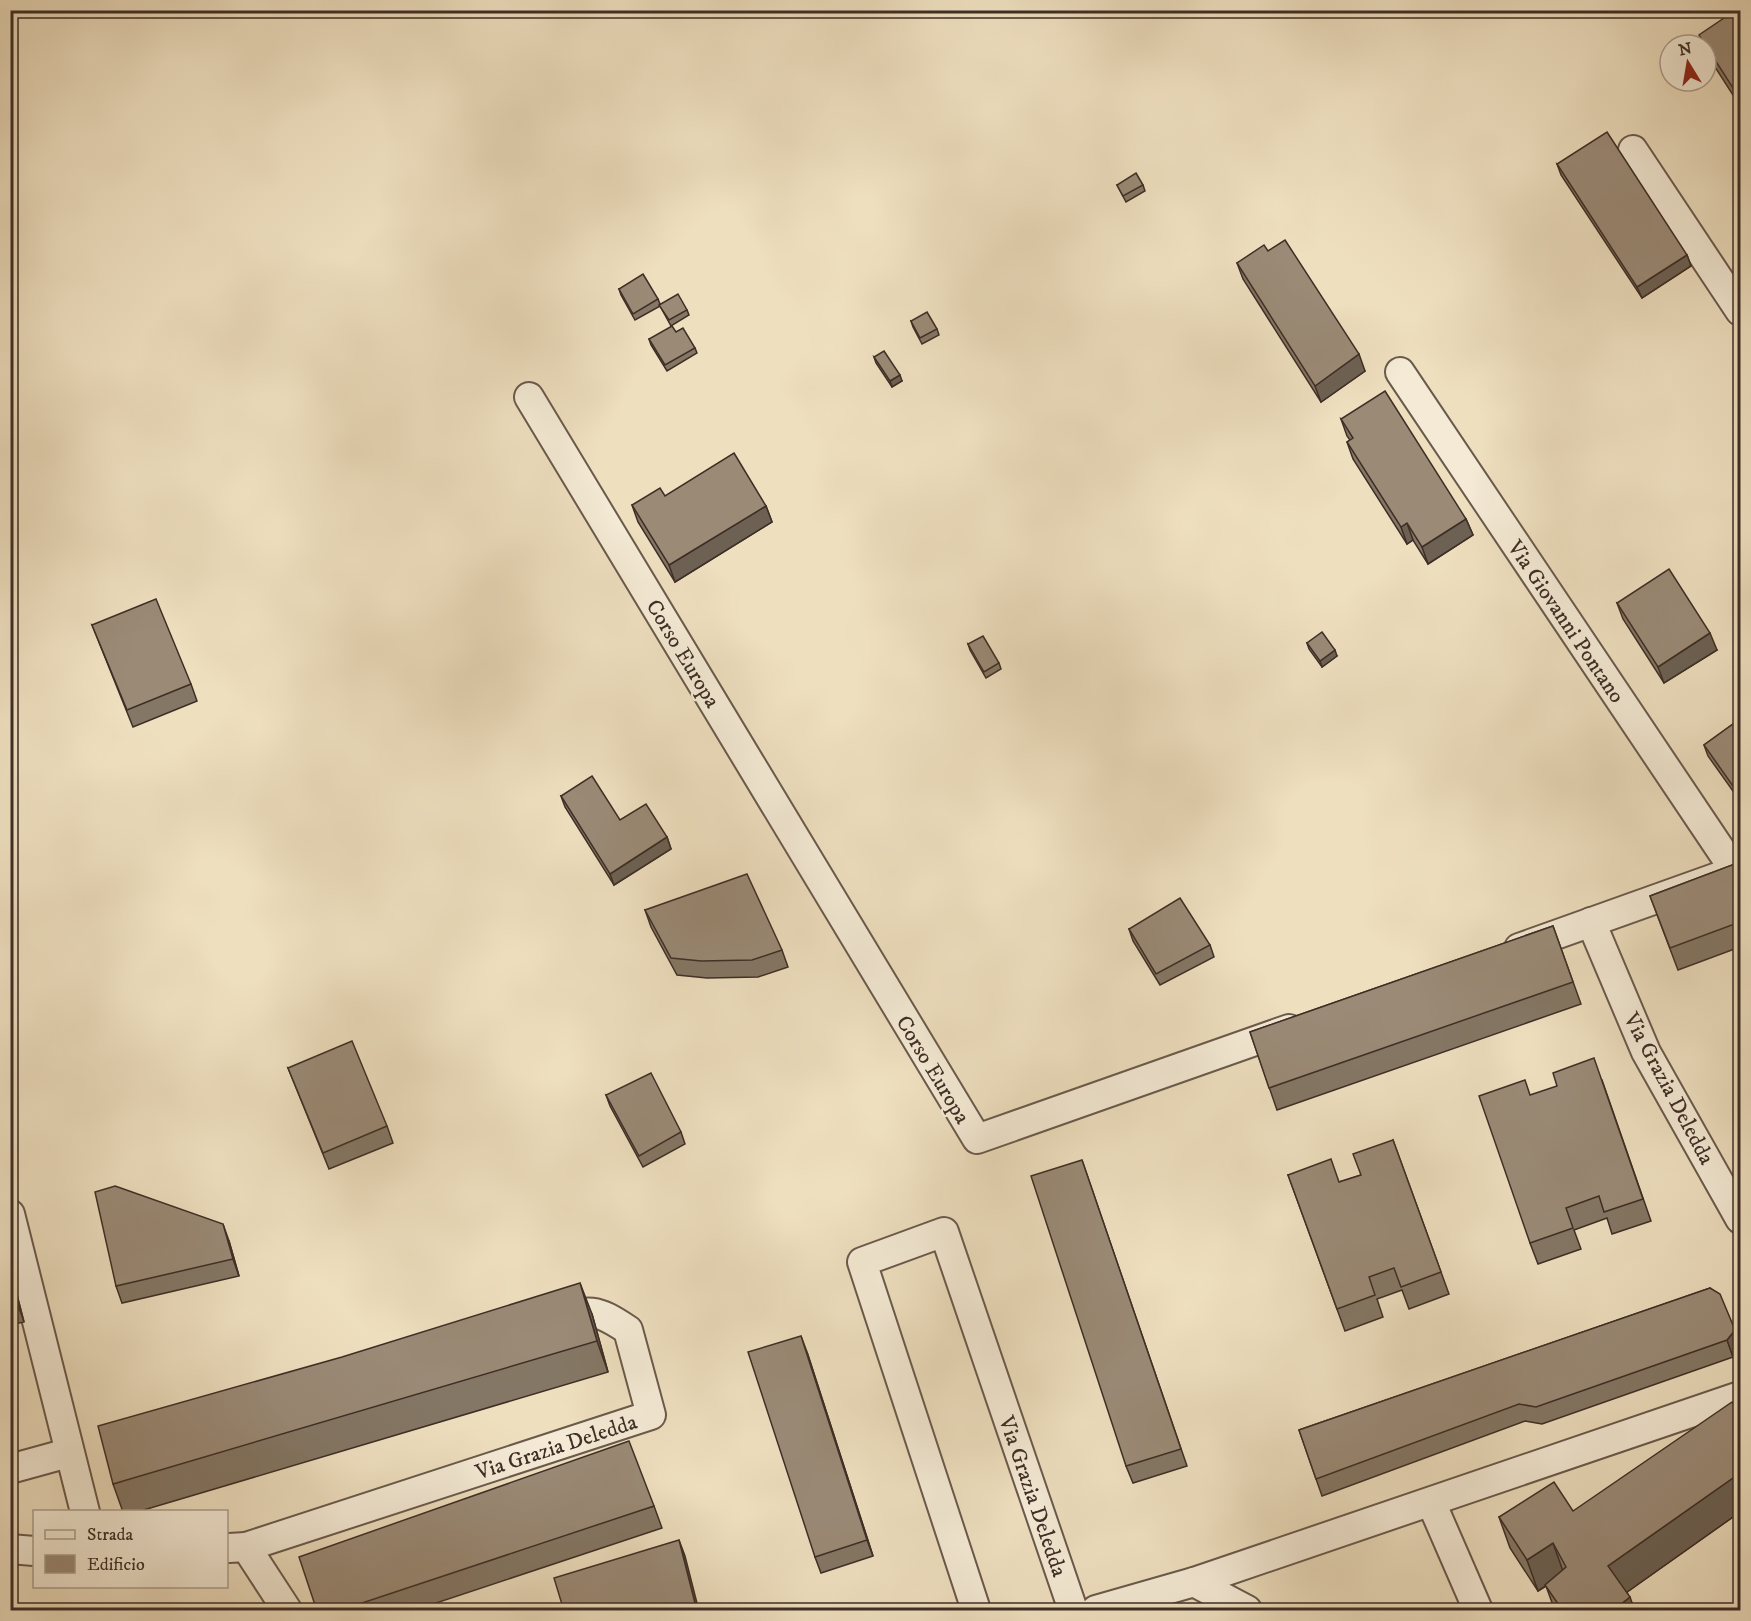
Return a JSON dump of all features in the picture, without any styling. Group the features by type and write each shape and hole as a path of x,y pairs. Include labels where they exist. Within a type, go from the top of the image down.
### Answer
{"street":[{"path":"1633,150 1740,311"},
{"name":"Via Giovanni Pontano","path":"1400,372 1738,870"},
{"name":"Corso Europa","path":"529,397 977,1140 1312,1021"},
{"path":"1491,958 1738,870"},
{"name":"Via Grazia Deledda","path":"1591,922 1646,1052 1740,1219"},
{"path":"10,1214 68,1453 84,1510"},
{"name":"Via Grazia Deledda","path":"976,1611 862,1262 944,1232 1073,1611"},
{"name":"Via Grazia Deledda","path":"287,1611 236,1548 651,1415 628,1330 607,1316 586,1311 529,1328"},
{"path":"1096,1611 1194,1582 1740,1396"},
{"path":"10,1469 68,1453"},
{"path":"1431,1502 1478,1611"},
{"path":"10,1549 33,1551"},
{"path":"1194,1582 1247,1611"}],"building":[{"path":"1736,10 1740,10 1740,99 1718,65 1718,33 1702,33"},
{"path":"1607,132 1687,255 1637,287 1557,164"},
{"path":"1136,173 1143,185 1123,196 1117,185"},
{"path":"1285,240 1359,354 1315,386 1237,263 1264,245 1268,251"},
{"path":"643,274 658,299 633,314 619,289"},
{"path":"678,294 687,310 669,320 659,305"},
{"path":"927,312 937,329 920,338 911,321"},
{"path":"672,326 676,332 683,328 695,348 665,365 649,339"},
{"path":"884,351 900,375 890,381 874,357"},
{"path":"1385,391 1466,519 1422,547 1407,523 1401,527 1347,442 1353,438 1341,419"},
{"path":"734,453 766,506 669,565 632,505 660,488 665,496"},
{"path":"1669,569 1710,633 1658,667 1617,603"},
{"path":"156,599 191,684 127,710 92,625"},
{"path":"1322,632 1335,650 1320,661 1307,643"},
{"path":"983,636 999,663 984,672 968,644"},
{"path":"1740,719 1740,796 1704,745"},
{"path":"592,776 620,820 646,804 667,837 610,874 561,796"},
{"path":"1740,862 1740,922 1670,948 1650,896"},
{"path":"747,874 782,950 752,960 701,961 671,958 645,910"},
{"path":"1180,898 1210,945 1156,974 1129,929"},
{"path":"1553,926 1573,982 1269,1088 1250,1032"},
{"path":"352,1041 387,1126 323,1153 288,1068"},
{"path":"1594,1058 1643,1199 1604,1212 1599,1196 1566,1208 1573,1228 1530,1243 1479,1096 1525,1080 1530,1095 1557,1086 1553,1073"},
{"path":"651,1073 681,1132 639,1156 606,1095"},
{"path":"1393,1140 1441,1272 1401,1287 1394,1268 1369,1277 1375,1295 1337,1309 1288,1175 1331,1159 1339,1182 1361,1175 1353,1154"},
{"path":"1082,1160 1181,1449 1126,1466 1031,1176"},
{"path":"115,1186 223,1224 233,1259 116,1286 95,1192"},
{"path":"10,1275 18,1305 10,1307"},
{"path":"580,1283 597,1341 113,1484 98,1426 342,1357"},
{"path":"1710,1288 1720,1294 1735,1330 1727,1340 1536,1407 1519,1404 1316,1479 1299,1430"},
{"path":"801,1336 867,1540 815,1557 748,1352"},
{"path":"1732,1402 1740,1414 1740,1473 1608,1566 1630,1597 1612,1611 1563,1611 1545,1585 1566,1567 1553,1543 1527,1560 1499,1517 1554,1482 1573,1511"},
{"path":"629,1441 654,1506 338,1611 317,1611 299,1557"},
{"path":"679,1540 697,1611 564,1611 554,1578"}]}
